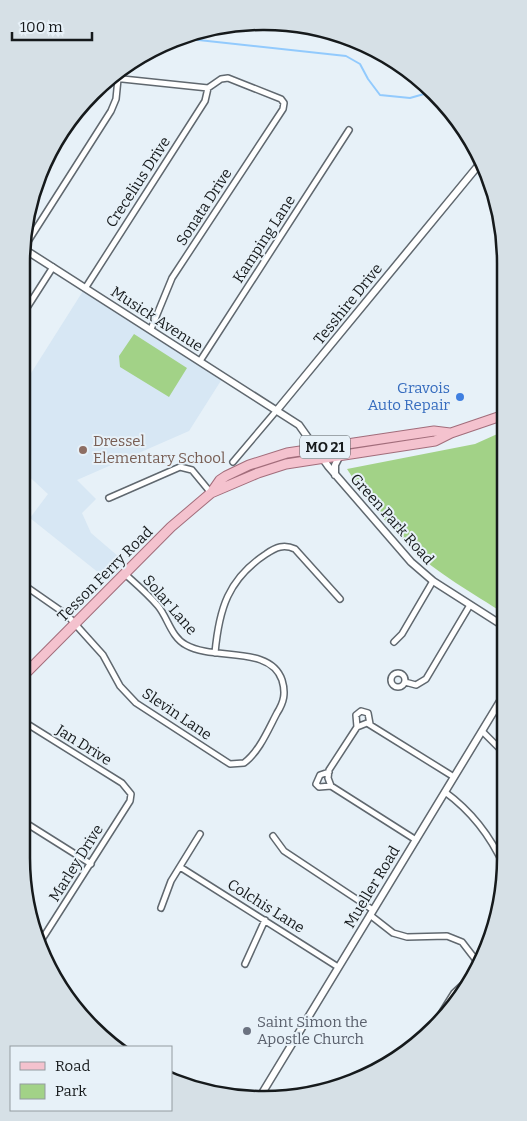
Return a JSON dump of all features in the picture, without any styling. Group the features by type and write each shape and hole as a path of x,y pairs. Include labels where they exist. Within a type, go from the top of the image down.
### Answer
{"main road":[{"name":"Tesson Ferry Road","path":"210,493 272,468 321,458 435,441 451,433 497,417"},
{"name":"Tesson Ferry Road","path":"30,669 188,511 210,493 220,480 249,465 273,457 314,448 434,431 451,433"}],"street":[{"name":"Sonata Drive","path":"151,329 172,278 283,109 284,103 281,99 228,78 221,78 208,88"},
{"path":"120,79 208,88"},
{"path":"32,235 111,111 116,99 115,83"},
{"name":"Crecelius Drive","path":"86,287 206,100 208,88"},
{"name":"Kamping Lane","path":"200,361 349,130"},
{"name":"Tesshire Drive","path":"233,462 476,168"},
{"name":"Musick Avenue","path":"30,251 277,410"},
{"path":"30,303 53,266"},
{"name":"Green Park Road","path":"277,410 302,428 321,458 400,551 433,582 497,622"},
{"path":"336,476 335,465 340,455"},
{"path":"109,498 180,467 192,470 210,493"},
{"path":"215,653 221,614 235,583 256,561 281,546 295,549 340,599"},
{"name":"Solar Lane","path":"125,574 158,606 180,641 196,650 263,660 274,667 280,675"},
{"path":"394,642 402,634 433,582"},
{"name":"Slevin Lane","path":"30,589 67,614 103,655 120,686 136,703 230,764 238,765 250,758 281,707 284,691 280,675"},
{"path":"405,682 416,684 426,679 470,605"},
{"name":"Mueller Road","path":"263,1091 497,706"},
{"path":"331,786 328,775 357,727 356,715 361,711 368,713 367,723"},
{"path":"357,727 367,723"},
{"path":"367,723 454,777"},
{"name":"Jan Drive","path":"30,726 122,783 131,794"},
{"path":"482,731 497,746"},
{"path":"328,775 320,775 316,784 319,787 331,786 416,840"},
{"path":"445,792 456,800 488,834 497,852"},
{"name":"Marley Drive","path":"44,937 130,801 131,794"},
{"path":"30,825 90,864"},
{"path":"161,908 167,889 200,834"},
{"path":"273,836 284,851 372,913 393,933 407,937 448,936 462,942 474,958"},
{"name":"Colchis Lane","path":"180,867 338,967"},
{"path":"245,964 265,920"}],"shaded area":[{"name":"Dressel Elementary School","path":"83,291 222,379 189,431 77,480 96,499 82,513 91,533 126,563 109,581 30,518 48,494 30,477 30,375"}],"green space":[{"path":"134,334 187,368 169,397 120,367 119,356"},
{"path":"497,434 497,609 420,557 384,520 347,469 475,444"}],"waterway":[{"path":"196,40 346,56 360,64 380,95 410,98 424,94"}],"place":[{"name":"Gravois Auto Repair","path":"460,397"},
{"name":"Dressel Elementary School","path":"83,450"},
{"name":"Saint Simon the Apostle Church","path":"247,1031"}]}
